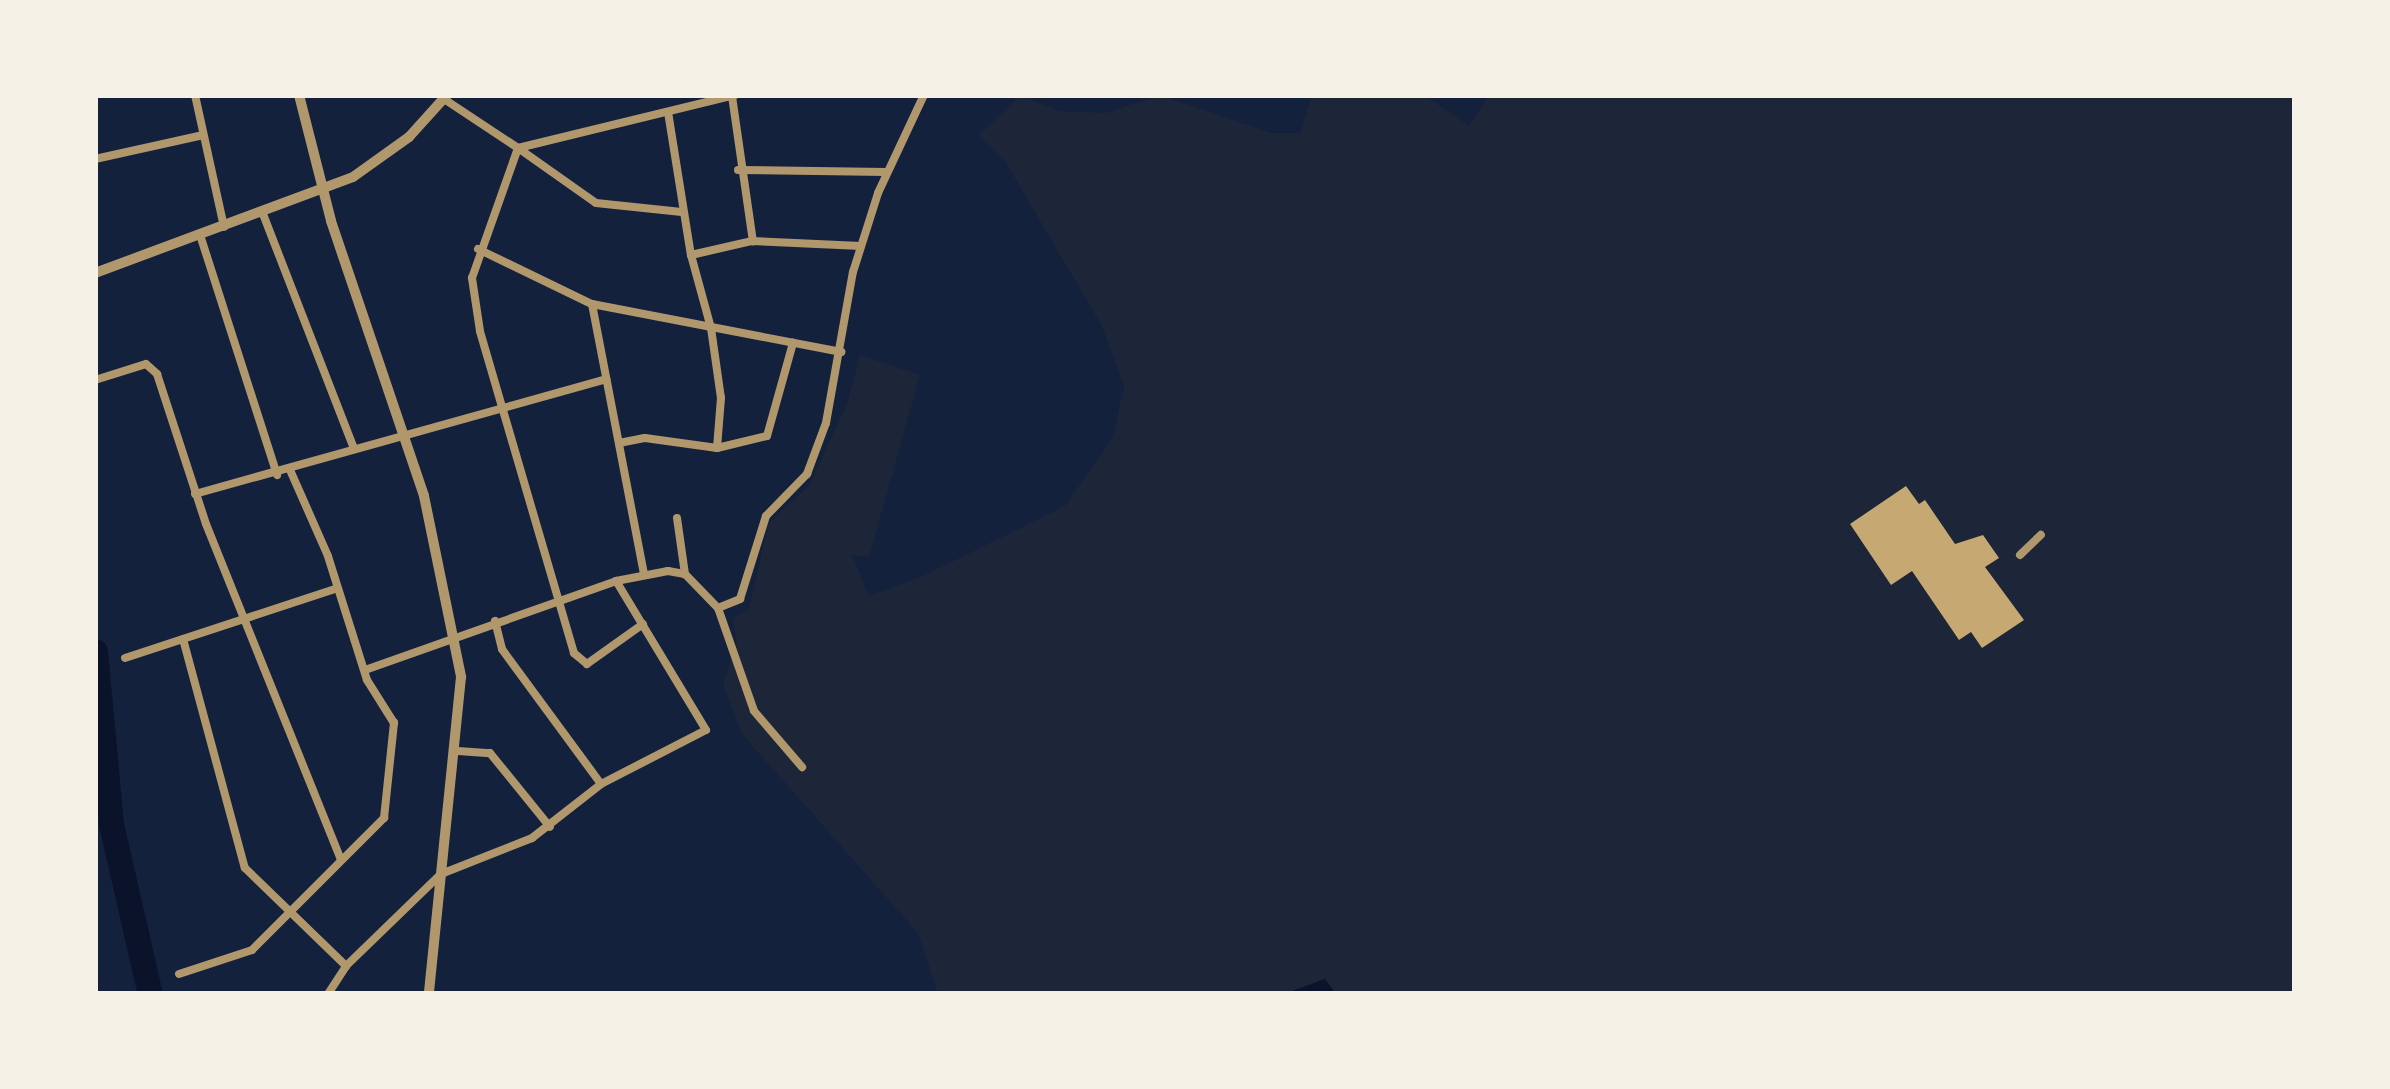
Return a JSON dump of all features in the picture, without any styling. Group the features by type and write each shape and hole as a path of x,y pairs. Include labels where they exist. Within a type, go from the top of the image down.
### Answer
{"street":[{"path":"195,95 224,229"},
{"path":"299,95 322,190 405,431 454,636 463,706 440,874 429,994"},
{"path":"518,148 597,124 668,112 733,95 738,170 754,241"},
{"path":"718,608 740,598 766,516 807,474 841,352 861,246 886,172 924,95"},
{"path":"95,274 201,238 322,190 409,137 446,97 596,203 682,212"},
{"path":"668,112 690,256 710,328 721,398 717,448"},
{"path":"95,158 204,135"},
{"path":"518,148 478,249 474,299 501,407 556,602 581,664 643,624"},
{"path":"738,170 886,172"},
{"path":"264,214 354,449"},
{"path":"201,238 277,476"},
{"path":"690,256 754,241 861,246"},
{"path":"478,249 592,304 841,352"},
{"path":"592,304 644,576"},
{"path":"618,444 645,438 717,448 767,436 793,343"},
{"path":"95,380 151,367 195,494 341,860"},
{"path":"195,494 292,472 405,431 606,380"},
{"path":"179,974 242,955 384,818 394,723 365,670 292,472"},
{"path":"677,518 685,574 718,608 754,711 802,767"},
{"path":"2020,556 2041,535"},
{"path":"365,670 494,621 616,581 685,574"},
{"path":"328,994 346,966 440,874 550,827 638,760 706,730 616,581"},
{"path":"126,658 335,590"},
{"path":"494,621 502,650 602,784"},
{"path":"183,638 245,868 346,966"},
{"path":"458,751 490,752 550,827"}],"shaded area":[{"path":"1021,95 1058,111 1106,113 1159,95 1272,133 1300,133 1311,99 1319,95 1424,95 1469,126 1489,95 2295,95 2295,994 938,994 918,933 742,734 723,683 737,646 733,619 749,608 769,522 809,486 847,404 860,355 920,375 869,557 852,555 869,596 919,578 1065,506 1113,437 1124,387 1103,328 1005,161 979,135"},
{"path":"1325,979 1336,994 1254,994 1292,991"}],"building":[{"path":"1906,486 1919,504 1925,500 1955,544 1983,535 1999,558 1985,567 2024,620 1982,648 1971,632 1959,640 1912,571 1891,585 1850,524"}],"waterway":[{"path":"95,651 111,824 150,994"}]}
